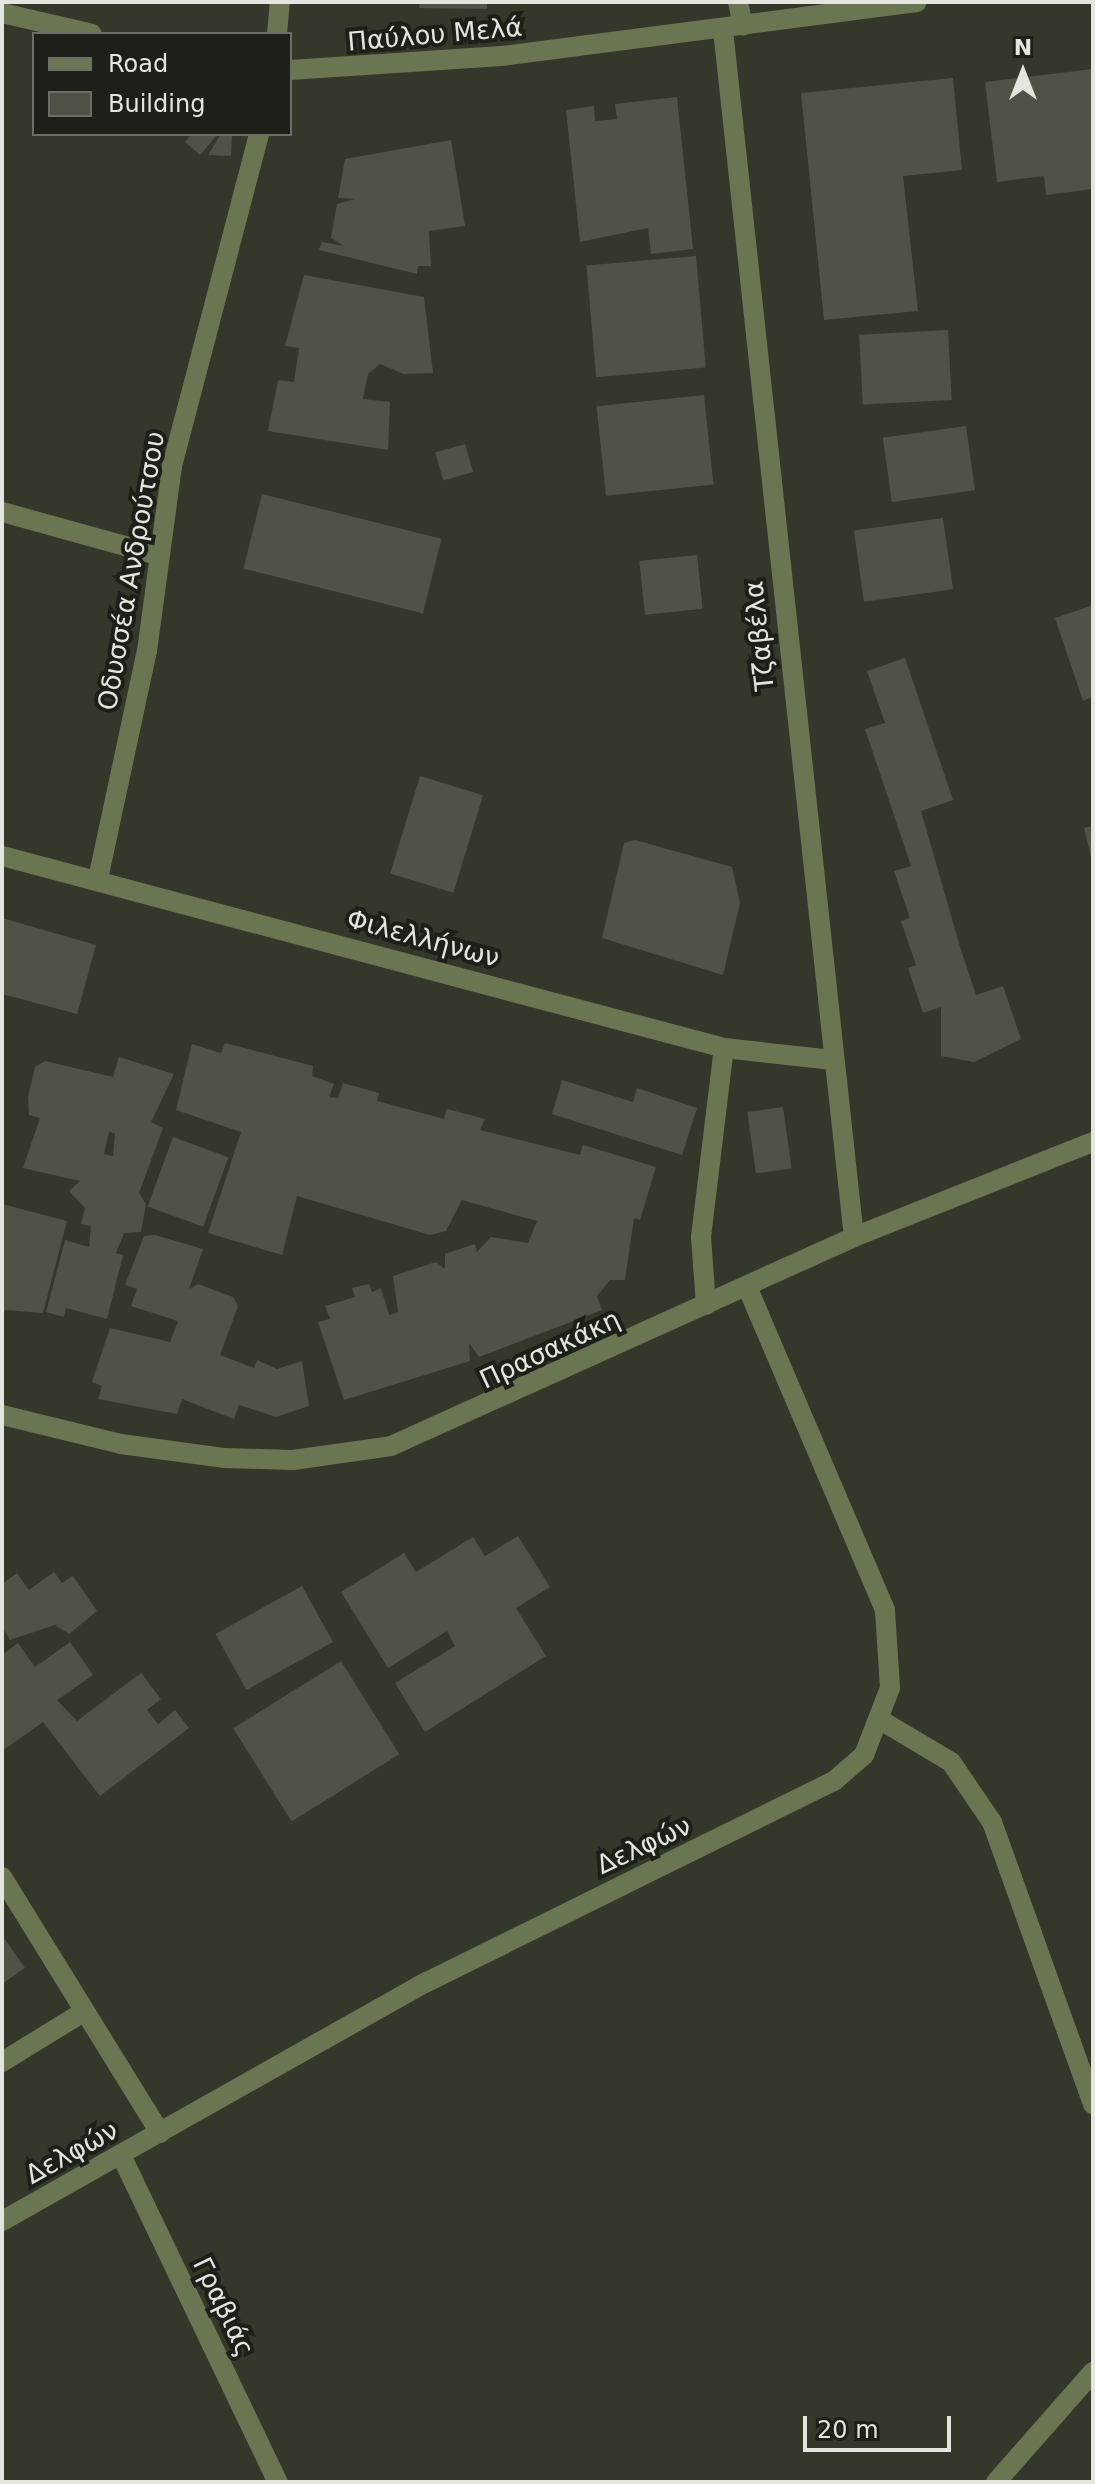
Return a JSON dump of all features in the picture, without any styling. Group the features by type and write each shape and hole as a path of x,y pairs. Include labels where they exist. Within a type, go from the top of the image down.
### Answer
{"street":[{"path":"277,32 280,2"},
{"path":"738,2 743,25"},
{"name":"Παύλου Μελά","path":"292,70 723,30 917,2"},
{"path":"2,13 83,32"},
{"name":"Τζαβέλα","path":"723,30 832,1060 854,1237"},
{"name":"Οδυσσέα Ανδρούτσου","path":"98,879 145,663 172,466 258,136"},
{"path":"2,512 158,555"},
{"name":"Φιλελλήνων","path":"2,856 98,879 724,1048 832,1060"},
{"path":"706,1305 701,1237 724,1048"},
{"name":"Πρασακάκη","path":"3,1417 190,1455 347,1454 439,1430 854,1237 1093,1142"},
{"name":"Δελφών","path":"2,2221 427,1982 844,1775 882,1721 892,1657 885,1610 747,1287"},
{"path":"882,1721 951,1762 992,1822 1093,2104"},
{"path":"2,1877 160,2133"},
{"path":"2,2062 85,2011"},
{"name":"Γραβιάς","path":"121,2155 278,2482"},
{"path":"996,2482 1093,2372"}],"building":[{"path":"420,2 487,2 487,9 419,8"},
{"path":"1093,69 1093,189 1046,195 1044,176 997,182 985,82"},
{"path":"953,78 962,170 903,176 918,311 824,320 801,93"},
{"path":"677,97 693,249 651,254 648,228 580,242 566,110 594,106 595,121 617,119 615,104"},
{"path":"190,136 216,136 200,155 185,142"},
{"path":"220,136 232,136 231,156 208,155"},
{"path":"451,140 465,226 429,231 431,266 418,266 417,274 319,250 322,242 344,246 331,238 337,204 355,199 338,198 345,159"},
{"path":"696,256 706,368 596,377 586,266"},
{"path":"304,275 424,297 433,373 404,374 380,364 368,374 363,399 390,402 388,450 268,431 278,380 294,382 299,348 285,346"},
{"path":"948,330 952,400 863,405 859,335"},
{"path":"704,395 713,485 606,496 597,406"},
{"path":"966,426 975,490 892,502 883,438"},
{"path":"465,444 473,472 443,480 435,453"},
{"path":"262,494 442,539 423,613 243,569"},
{"path":"943,518 953,589 864,602 854,531"},
{"path":"697,555 703,609 645,615 639,561"},
{"path":"1093,605 1093,697 1083,701 1055,618"},
{"path":"905,658 953,800 921,811 961,950 976,995 1003,986 1021,1039 974,1062 941,1056 941,1007 923,1013 908,968 916,965 901,921 910,918 894,871 911,866 865,729 885,723 867,671"},
{"path":"420,776 483,795 453,893 390,874"},
{"path":"1093,826 1093,862 1092,862 1084,828"},
{"path":"635,840 732,867 740,903 723,975 602,938 624,843"},
{"path":"2,918 96,945 77,1014 2,994"},
{"path":"225,1043 313,1066 312,1076 334,1084 329,1097 338,1098 343,1083 379,1093 377,1101 444,1119 447,1109 485,1119 480,1130 580,1155 583,1145 656,1167 640,1220 634,1218 625,1280 610,1280 597,1296 602,1310 479,1357 469,1343 470,1361 344,1400 318,1322 330,1319 325,1306 355,1297 352,1288 369,1284 372,1292 381,1288 389,1315 398,1312 393,1276 436,1262 445,1269 445,1254 475,1244 477,1252 491,1237 528,1243 537,1221 462,1200 446,1231 430,1235 297,1196 282,1255 208,1233 241,1132 176,1110 192,1044 221,1053"},
{"path":"119,1057 174,1074 151,1122 163,1128 139,1193 146,1204 141,1232 124,1233 116,1253 123,1255 107,1319 66,1308 64,1317 46,1312 65,1240 89,1247 91,1226 81,1224 85,1208 69,1191 80,1181 23,1168 40,1118 29,1115 28,1097 35,1067 45,1061 113,1077","holes":["109,1131 115,1134 113,1156 104,1154"]},
{"path":"562,1080 633,1102 637,1088 697,1108 682,1155 552,1114"},
{"path":"783,1107 792,1168 756,1173 747,1112"},
{"path":"173,1137 228,1157 203,1227 148,1207"},
{"path":"2,1204 67,1221 43,1313 5,1310 2,1317"},
{"path":"155,1235 203,1249 189,1289 198,1284 233,1297 238,1306 220,1355 254,1368 257,1360 277,1369 302,1361 309,1406 276,1417 239,1405 234,1419 182,1399 177,1414 98,1399 102,1386 92,1382 110,1328 170,1342 178,1321 131,1306 137,1289 125,1285 144,1236"},
{"path":"518,1536 550,1587 516,1608 546,1656 425,1732 395,1683 455,1646 447,1631 388,1668 341,1592 404,1553 416,1572 473,1537 485,1556"},
{"path":"54,1572 62,1583 73,1576 97,1611 69,1634 55,1625 10,1640 2,1627 2,1584 17,1573 29,1590"},
{"path":"302,1586 333,1642 246,1690 215,1634"},
{"path":"70,1642 93,1675 57,1700 77,1721 141,1673 161,1699 147,1710 158,1724 175,1710 189,1728 100,1796 43,1722 2,1751 2,1655 18,1643 35,1667"},
{"path":"341,1661 399,1754 292,1822 233,1728"},
{"path":"2,1935 25,1968 2,1984"}]}
